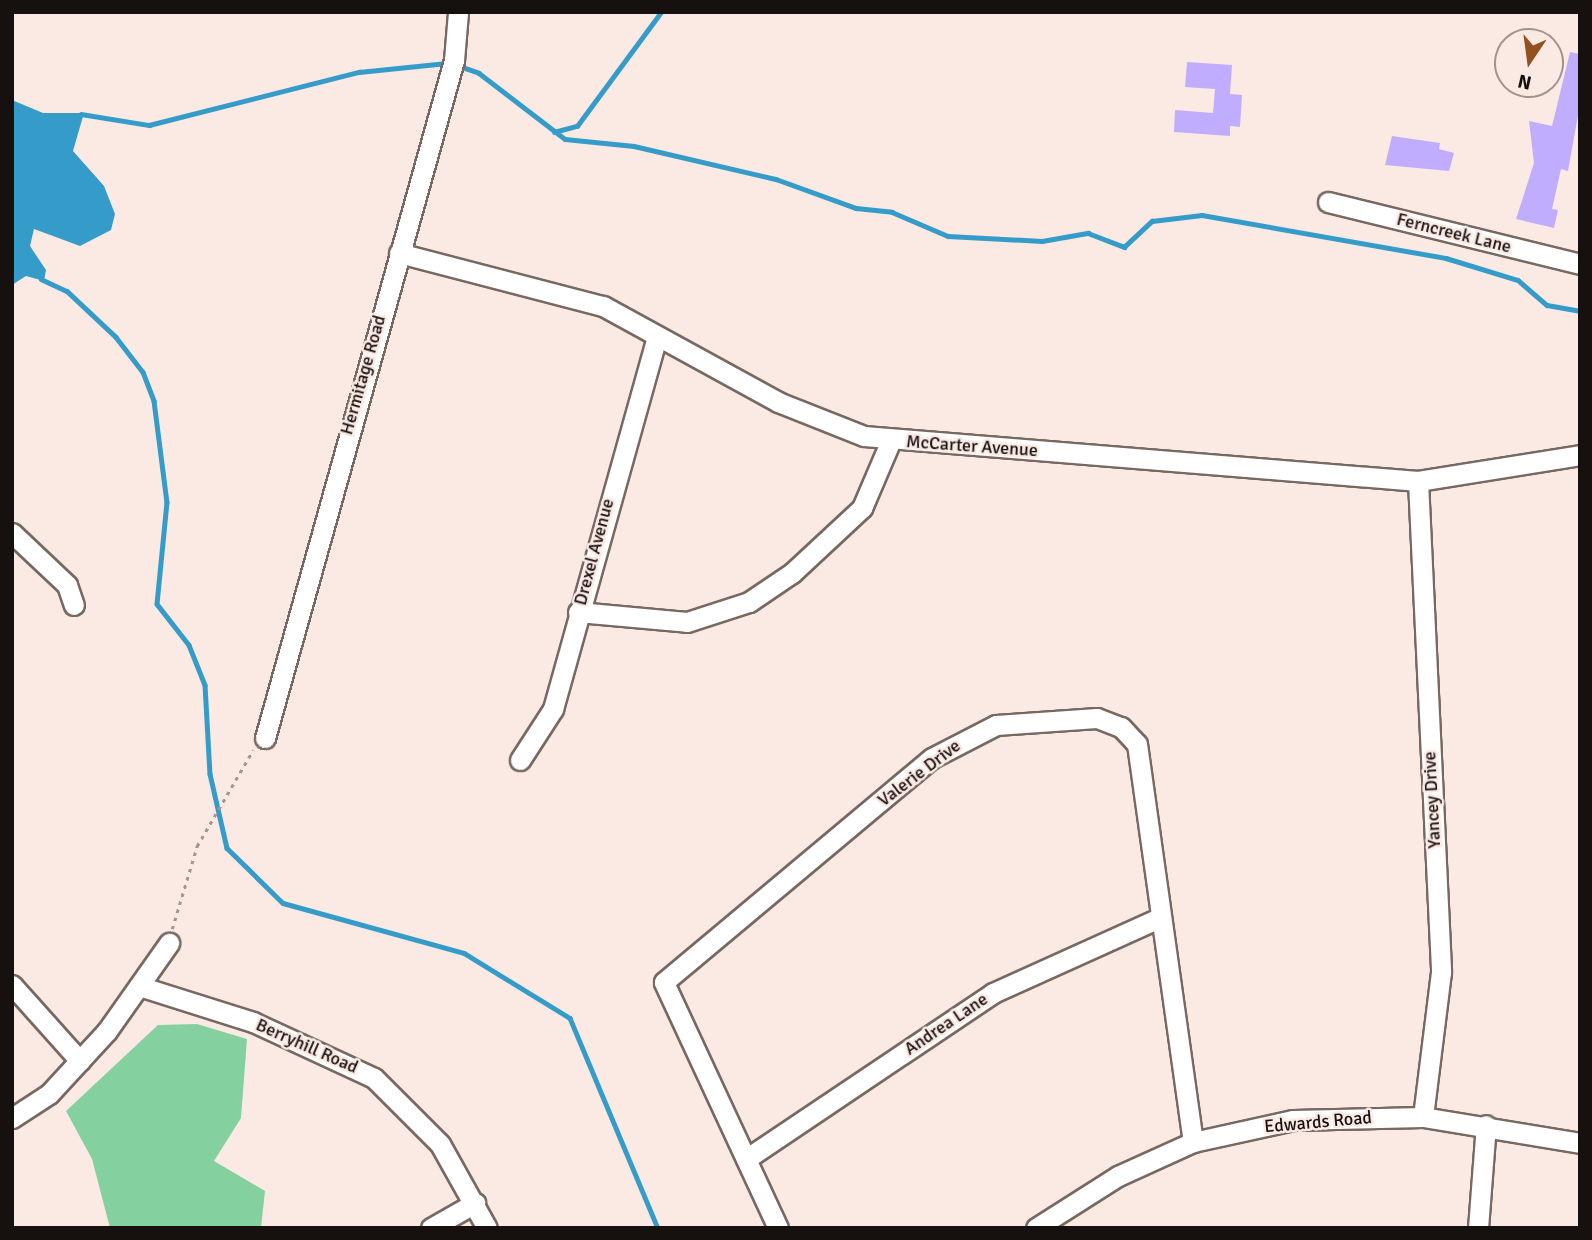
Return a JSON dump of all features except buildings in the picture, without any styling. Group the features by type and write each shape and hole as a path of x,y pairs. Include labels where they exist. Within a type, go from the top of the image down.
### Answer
{"street":[{"name":"Hermitage Road","path":"265,738 453,66 458,12"},
{"name":"Ferncreek Lane","path":"1328,202 1580,264"},
{"name":"McCarter Avenue","path":"399,253 585,300 815,419 891,440 1418,481 1580,455"},
{"name":"Drexel Avenue","path":"520,760 549,722 657,337"},
{"path":"578,612 687,622 750,602 792,573 862,508 891,440"},
{"name":"Yancey Drive","path":"1418,481 1441,972 1423,1117"},
{"path":"12,533 67,585 75,605"},
{"name":"Valerie Drive","path":"778,1228 664,982 955,743 996,725 1073,718 1108,720 1127,732 1142,762 1193,1142"},
{"name":"Andrea Lane","path":"746,1159 993,993 1161,917"},
{"path":"12,1118 49,1094 80,1060 139,986 169,943"},
{"path":"12,985 80,1060"},
{"name":"Berryhill Road","path":"139,986 253,1022 360,1068 417,1116 475,1203 487,1228"},
{"name":"Edwards Road","path":"1036,1228 1118,1176 1193,1142 1293,1120 1423,1117 1486,1125 1580,1143"},
{"path":"1478,1228 1486,1125"},
{"path":"430,1228 475,1203"}],"path":[{"path":"169,943 197,846 246,757"}],"green space":[{"path":"197,1024 247,1039 241,1118 214,1161 265,1191 261,1228 110,1228 92,1159 66,1111 158,1025"}],"water":[{"path":"12,100 43,113 84,113 73,151 104,186 115,214 111,230 80,246 34,229 30,246 46,270 44,281 26,276 12,285"}],"waterway":[{"path":"554,132 577,126 661,12"},
{"path":"81,114 149,125 359,72 447,63"},
{"path":"459,66 479,73 565,139 634,146 776,179 856,208 892,212 948,236 1042,241 1088,233 1124,247 1152,221 1202,215 1446,258 1518,280 1547,305 1580,311"},
{"path":"41,279 67,291 116,337 143,372 154,401 167,502 157,604 189,645 205,685 210,774 227,848 283,903 464,953 570,1018 658,1228"}]}
